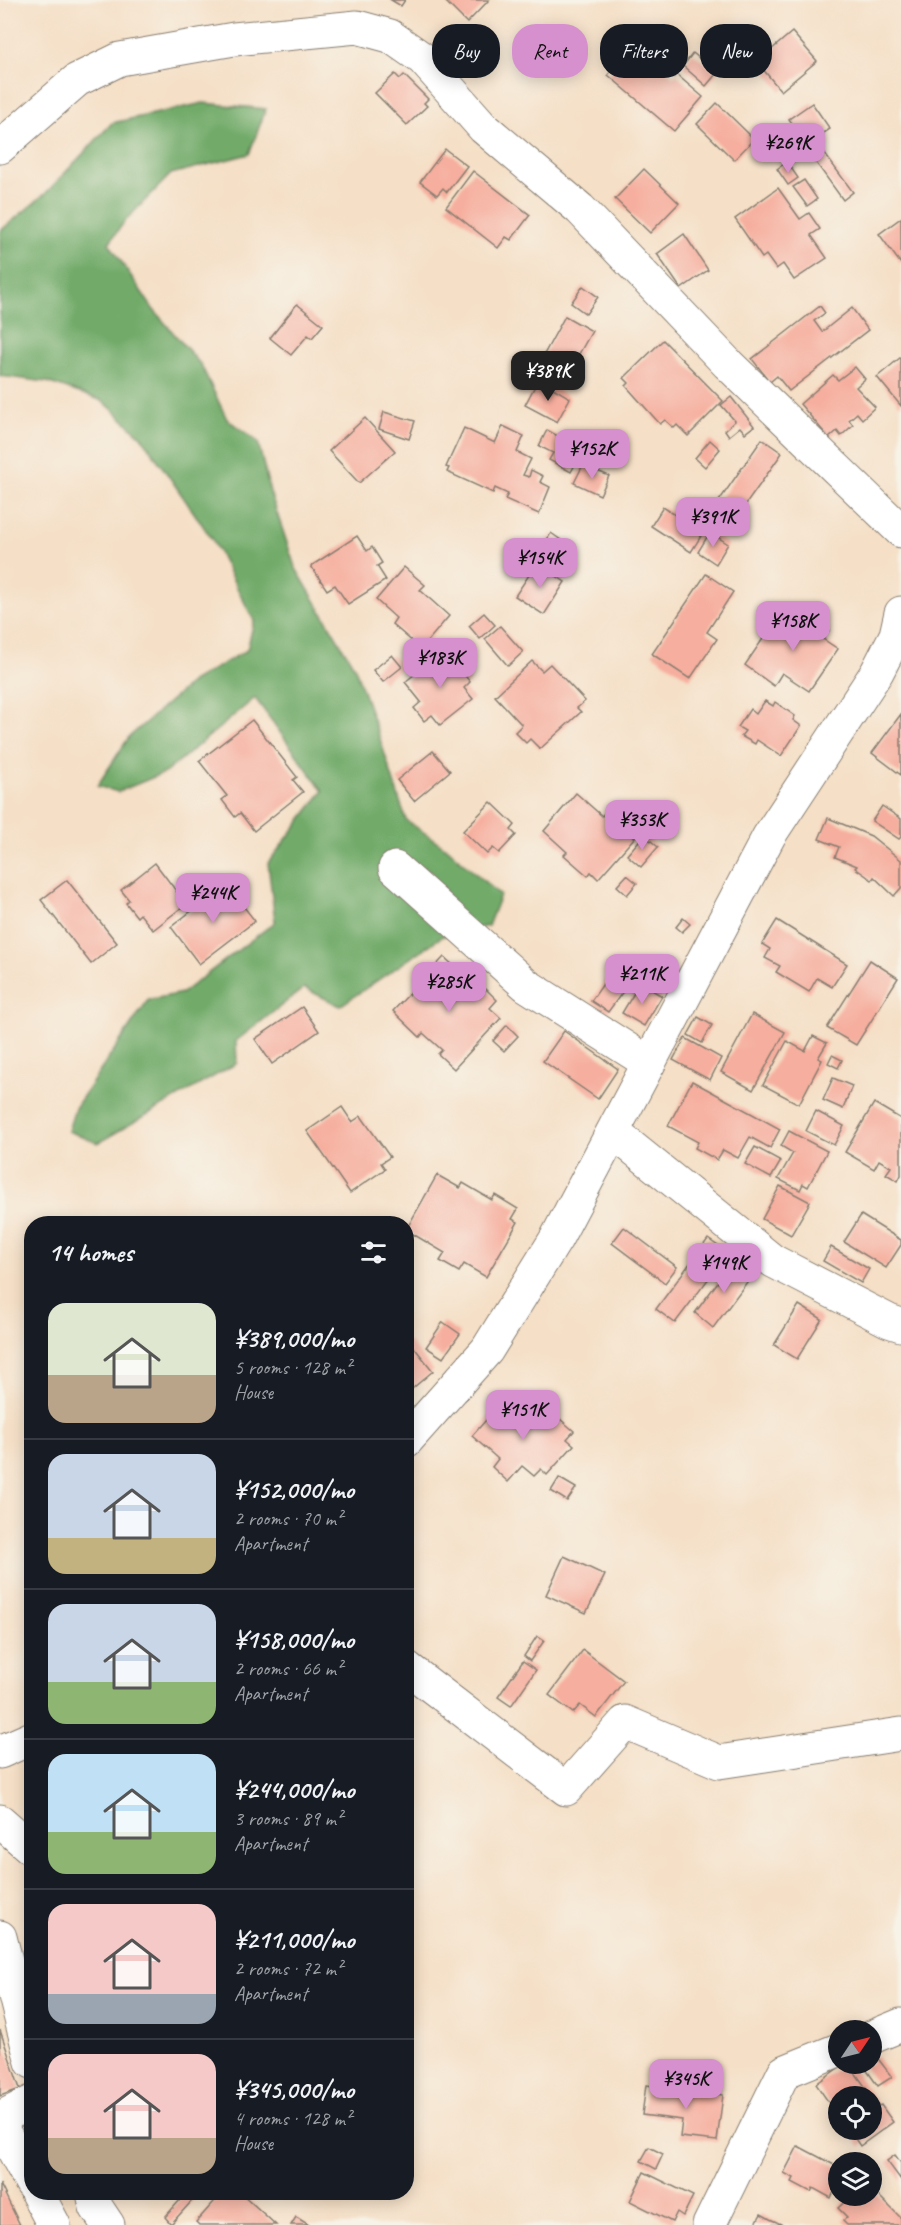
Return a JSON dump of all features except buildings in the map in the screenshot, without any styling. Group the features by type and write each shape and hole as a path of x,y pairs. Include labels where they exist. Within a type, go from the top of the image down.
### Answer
{"street":[{"path":"0,147 77,80 120,59 234,39 357,27 390,36 423,59 484,129 580,209 728,364 901,531"},
{"path":"414,1432 487,1350 556,1239 769,836 877,672 896,635 901,613"},
{"path":"395,868 526,985 649,1063"},
{"path":"613,1132 772,1261 901,1325"},
{"path":"414,1673 566,1789 625,1722 719,1762 901,1734"},
{"path":"0,1752 24,1742"},
{"path":"0,1821 24,1842"},
{"path":"0,1937 24,2031"},
{"path":"882,2033 901,2025"},
{"path":"709,2225 784,2072 828,2054"},
{"path":"0,2118 24,2106"},
{"path":"0,2126 24,2170"},
{"path":"41,2200 54,2225"},
{"path":"94,2200 96,2207 108,2225"}],"green space":[{"path":"203,103 266,109 249,154 171,174 125,221 109,243 153,309 201,365 227,419 258,442 270,492 295,567 355,668 406,820 448,849 500,895 488,926 443,936 340,1006 304,988 236,1041 237,1063 98,1143 68,1131 75,1108 148,1000 182,993 275,922 268,863 323,791 255,698 166,772 118,792 97,786 129,737 193,681 247,650 254,621 212,539 141,436 103,401 47,382 0,376 0,231 46,193 112,123"}]}
